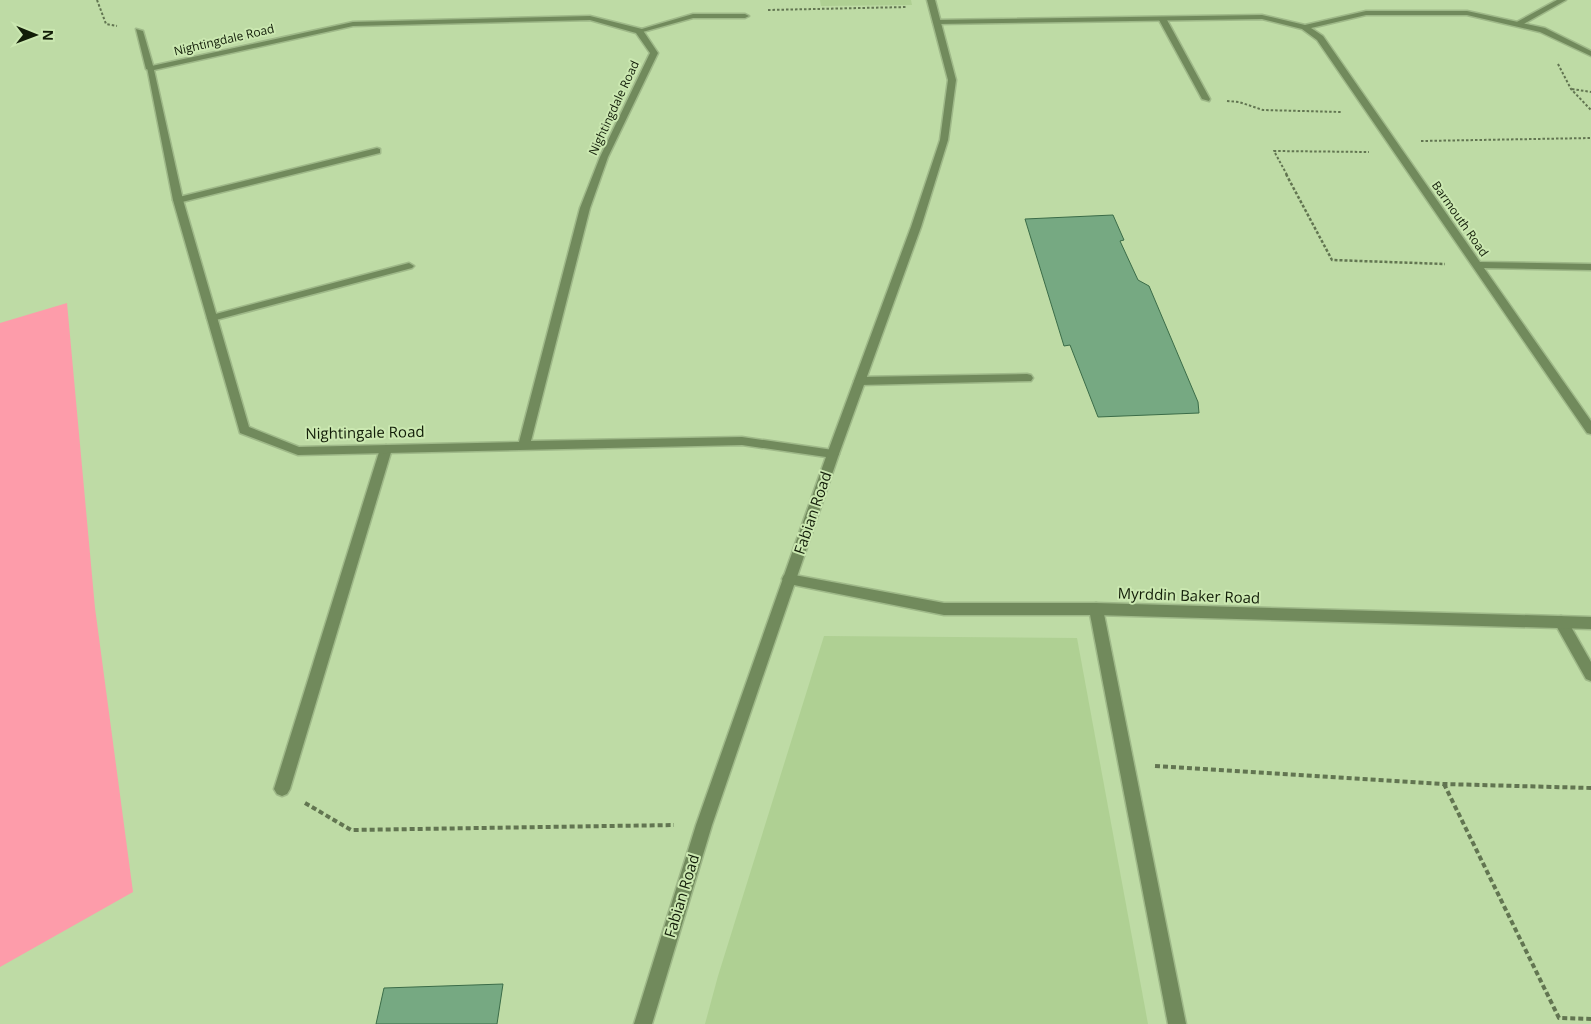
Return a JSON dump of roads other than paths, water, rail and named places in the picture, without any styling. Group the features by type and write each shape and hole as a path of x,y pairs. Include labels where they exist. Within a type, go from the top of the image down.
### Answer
{"street":[{"path":"1517,24 1562,0"},
{"name":"Fabian Road","path":"643,1024 704,825 833,454 916,227 944,140 952,80 932,3"},
{"path":"937,22 1262,17 1305,27 1366,13 1467,14 1542,30 1591,54"},
{"path":"639,31 694,16 745,16"},
{"name":"Nightingdale Road","path":"150,69 353,24 590,18 639,31 654,53 604,157 585,208 524,445"},
{"path":"1164,20 1206,99"},
{"name":"Barmouth Road","path":"1305,27 1320,38 1591,430"},
{"name":"Nightingale Road","path":"139,30 150,69 178,200 244,430 298,451 742,441 833,454"},
{"path":"178,200 377,151"},
{"path":"1476,264 1591,267"},
{"path":"212,318 409,266"},
{"path":"860,380 1028,378"},
{"path":"282,789 386,449"},
{"name":"Myrddin Baker Road","path":"789,579 944,609 1096,609 1591,623"},
{"path":"1096,609 1177,1024"},
{"path":"1561,622 1591,676"}]}
